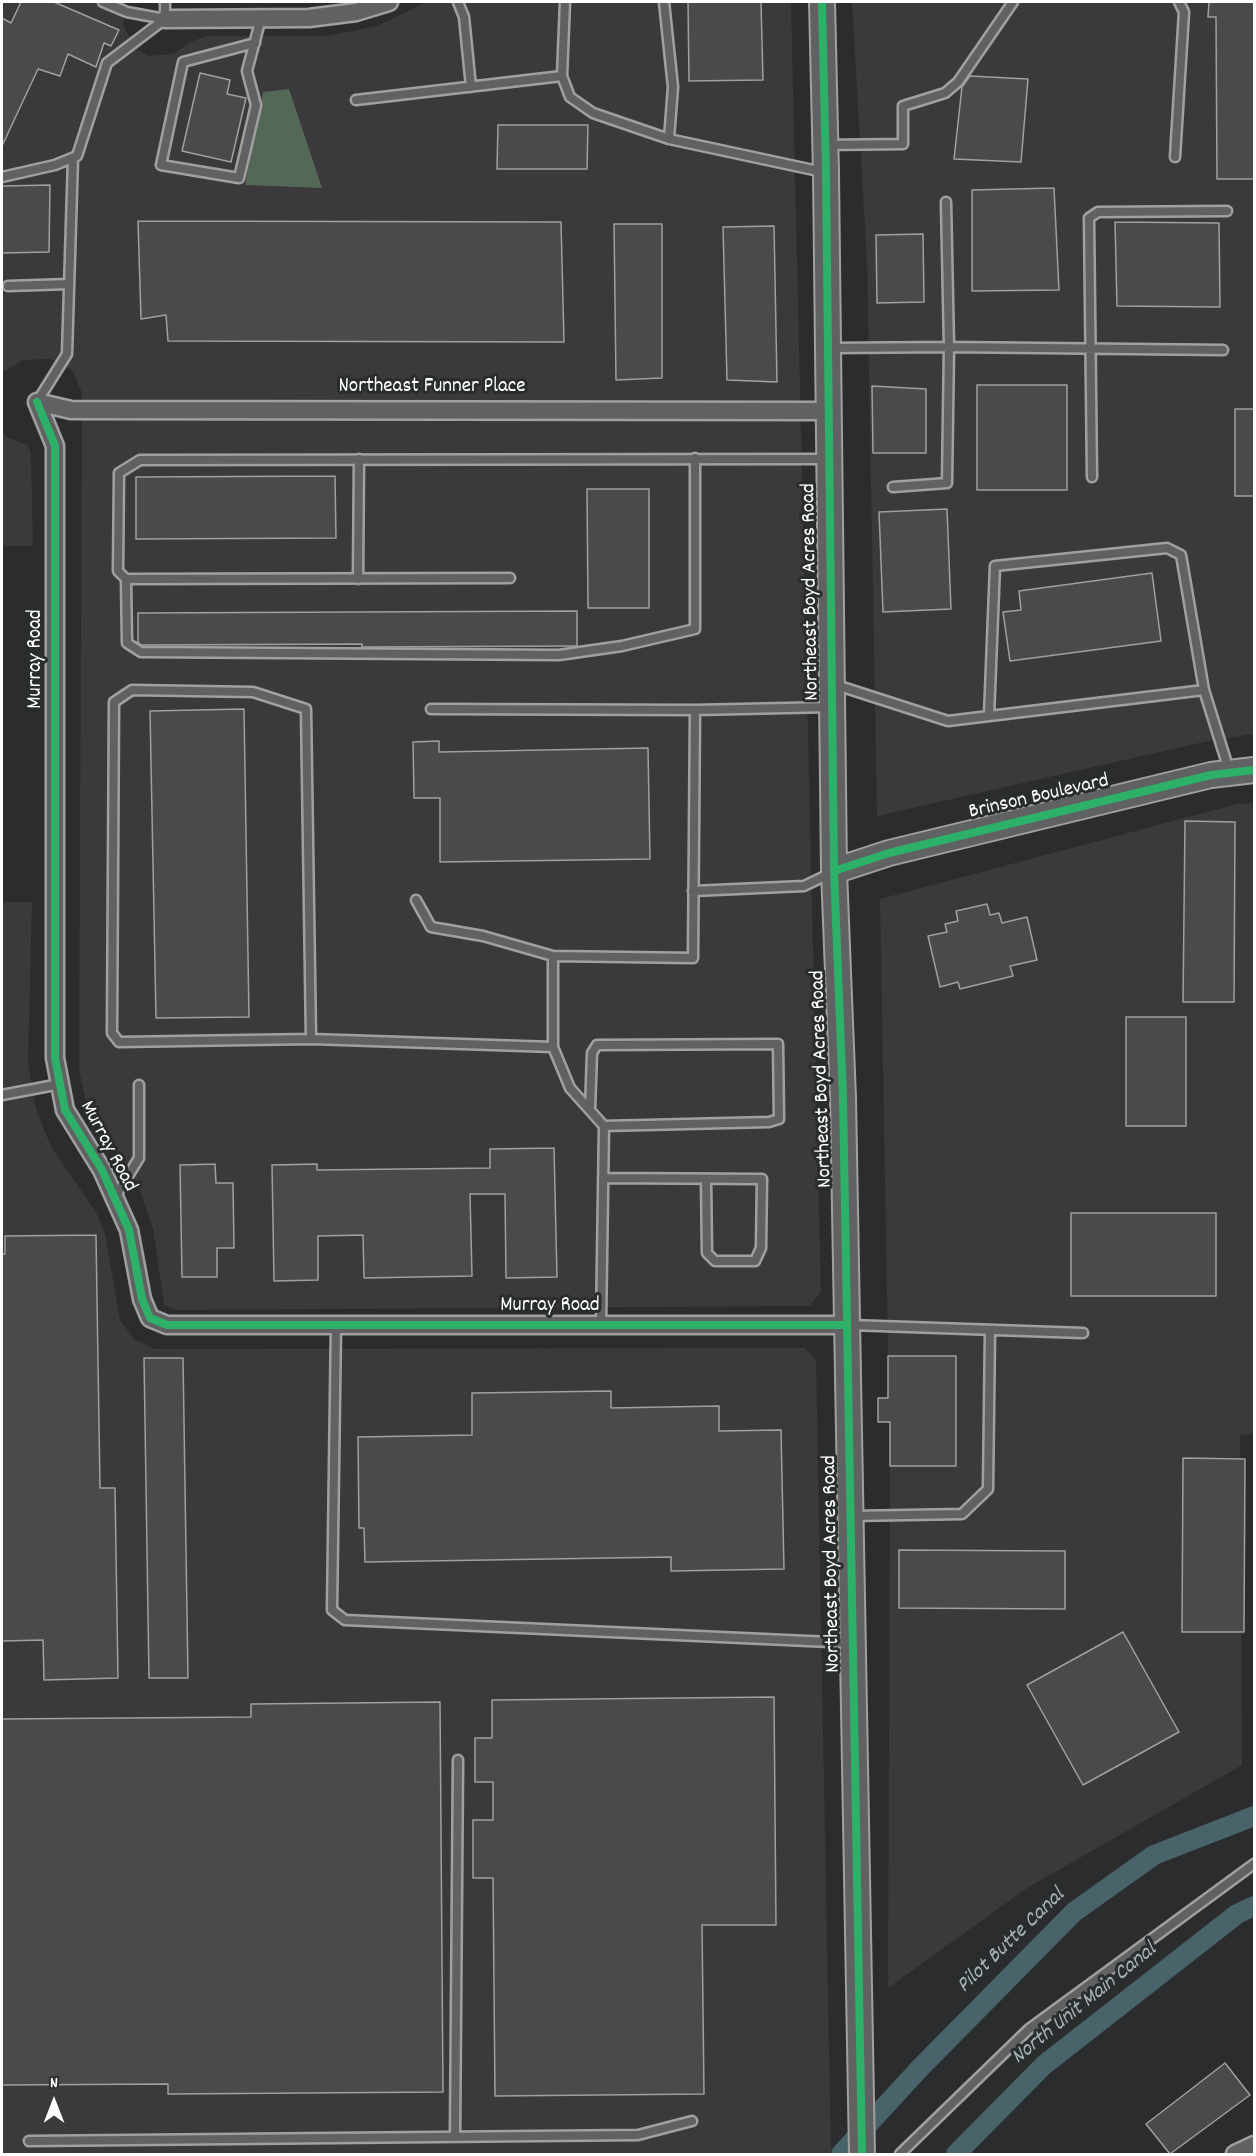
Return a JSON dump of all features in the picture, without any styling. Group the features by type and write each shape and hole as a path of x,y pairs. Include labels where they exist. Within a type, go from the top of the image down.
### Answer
{"street":[{"path":"165,19 309,18 344,13 389,2"},
{"name":"Northeast Boyd Acres Road","path":"822,2 826,146 834,871 843,1098 862,2154"},
{"name":"Northeast Funner Place","path":"37,402 71,410 829,411"},
{"name":"Murray Road","path":"37,402 55,446 55,1058 64,1110 102,1170 129,1230 142,1299 150,1318 167,1325 847,1325"},
{"name":"Brinson Boulevard","path":"834,871 889,853 1230,773 1254,770"},
{"path":"1234,2154 1254,2145"}],"lane":[{"path":"104,2 127,12 165,19"},
{"path":"165,2 165,19"},
{"path":"458,2 464,17 471,87"},
{"path":"565,2 562,76 570,97 593,113 669,139 826,173"},
{"path":"664,2 673,87 669,139"},
{"path":"826,146 903,144 903,106 945,93 958,82 1013,2"},
{"path":"1175,157 1184,12 1179,2"},
{"path":"255,43 183,62 161,165 239,178 256,105 247,71 255,43 261,18"},
{"path":"2,177 55,165 77,156 107,63 165,19"},
{"path":"356,100 562,76"},
{"path":"37,402 67,354 73,158"},
{"path":"893,487 947,483 950,347 946,202"},
{"path":"1092,477 1089,218 1098,212 1227,211"},
{"path":"8,286 69,284"},
{"path":"827,348 1223,350"},
{"path":"695,459 695,629 622,646 559,655 141,652 127,643 126,579 118,571 119,473 140,460 359,459 695,459 828,459"},
{"path":"358,579 359,459"},
{"path":"989,716 995,566 1167,548 1181,555 1204,690 1230,773"},
{"path":"126,579 510,578"},
{"path":"311,1039 306,709 253,692 132,690 114,702 112,1033 119,1042 311,1039 553,1047"},
{"path":"431,709 695,710 832,695 948,721 1204,690"},
{"path":"416,900 431,927 483,936 553,956 693,958 695,710"},
{"path":"693,891 804,886 834,871"},
{"path":"553,956 553,1047 570,1088 604,1126 601,1325"},
{"path":"590,1110 592,1053 597,1046 778,1044 779,1119 769,1122 604,1126"},
{"path":"2,1095 60,1084"},
{"path":"114,1197 139,1158 139,1085"},
{"path":"603,1178 762,1179 761,1248 755,1261 715,1261 707,1253 706,1179"},
{"path":"336,1325 332,1610 345,1620 853,1643"},
{"path":"847,1325 1083,1333"},
{"path":"850,1516 962,1514 988,1489 990,1330"},
{"path":"455,2137 458,1760"},
{"path":"900,2154 1029,2029 1254,1864"},
{"path":"29,2141 638,2135 692,2121"}],"shaded area":[{"path":"2,2 126,2 123,25 136,48 148,56 173,54 191,42 206,36 327,36 377,26 427,2 791,2 821,1291 810,1306 176,1310 164,1305 153,1229 137,1182 102,1137 86,1103 79,1070 82,393 72,370 51,359 23,360 2,373"},
{"path":"852,2 1254,2 1254,734 1213,740 877,816 867,263"},
{"path":"2,430 7,437 27,445 31,453 33,546 2,546"},
{"path":"1254,803 1254,1434 1240,1435 1242,1765 1027,1888 888,1988 890,1466 880,899 1237,804"},
{"path":"2,902 32,902 28,1063 36,1109 51,1147 96,1212 105,1234 120,1320 134,1339 155,1349 805,1348 816,1360 831,2154 2,2154"}],"green space":[{"path":"289,89 322,188 245,185 263,92"}],"building":[{"path":"21,2 54,2 119,30 111,46 104,43 96,67 68,54 60,76 38,69 2,146 2,18 11,23"},
{"path":"688,2 761,2 763,80 689,81"},
{"path":"1209,2 1254,2 1254,179 1217,179 1216,17 1208,17"},
{"path":"200,73 230,80 227,94 246,98 231,162 182,151"},
{"path":"970,76 1028,79 1021,162 954,159 962,87"},
{"path":"498,125 588,125 587,169 497,169"},
{"path":"50,185 49,252 2,253 2,186"},
{"path":"1054,188 1059,290 972,291 972,190"},
{"path":"138,221 561,222 564,342 168,341 166,315 141,319"},
{"path":"1115,222 1219,223 1220,307 1117,306"},
{"path":"614,224 662,224 662,378 616,380"},
{"path":"774,226 777,382 727,380 723,227"},
{"path":"923,234 924,302 877,303 876,235"},
{"path":"977,385 1067,385 1067,490 977,490"},
{"path":"872,386 926,389 926,453 873,453"},
{"path":"1235,409 1254,409 1254,496 1235,496"},
{"path":"335,476 336,538 136,539 136,477"},
{"path":"587,489 649,489 649,608 588,608"},
{"path":"947,509 951,609 883,612 879,512"},
{"path":"1152,573 1161,641 1010,661 1003,612 1021,610 1019,591"},
{"path":"577,611 577,646 141,645 138,642 138,613"},
{"path":"244,709 249,1017 156,1018 150,711"},
{"path":"439,741 439,752 648,748 650,859 440,862 440,798 414,798 413,742"},
{"path":"1185,821 1235,822 1234,1002 1183,1002"},
{"path":"987,904 990,915 999,913 1002,923 1027,917 1037,960 1010,966 1013,976 960,989 958,982 940,987 928,936 947,932 945,924 958,921 956,911"},
{"path":"1126,1017 1186,1017 1186,1126 1126,1126"},
{"path":"554,1148 557,1277 506,1278 505,1194 470,1194 472,1276 364,1278 363,1235 318,1236 318,1280 274,1281 272,1165 317,1164 317,1170 490,1168 490,1149"},
{"path":"215,1164 216,1183 233,1183 234,1248 217,1248 217,1277 182,1277 180,1165"},
{"path":"1071,1213 1216,1213 1216,1296 1071,1296"},
{"path":"96,1235 100,1488 115,1488 118,1678 44,1680 43,1640 2,1641 2,1254 5,1254 5,1236"},
{"path":"888,1356 956,1356 956,1466 890,1466 890,1422 878,1422 878,1398 888,1398"},
{"path":"144,1358 183,1358 188,1678 149,1678"},
{"path":"611,1391 611,1408 719,1406 719,1431 781,1430 784,1569 671,1571 671,1557 365,1562 364,1528 359,1528 358,1437 472,1435 472,1393"},
{"path":"1183,1458 1245,1459 1244,1632 1182,1632"},
{"path":"899,1550 1065,1551 1065,1609 899,1608"},
{"path":"1123,1632 1179,1732 1083,1785 1027,1685"},
{"path":"774,1697 776,1925 702,1925 704,2094 495,2096 493,1878 473,1878 473,1820 493,1820 493,1782 475,1782 475,1738 492,1738 492,1700"},
{"path":"440,1702 443,2092 168,2094 168,2084 2,2085 2,1719 251,1717 251,1704"},
{"path":"1225,2063 1250,2095 1170,2154 1146,2124"}],"waterway":[{"name":"Pilot Butte Canal","path":"841,2154 920,2068 1074,1912 1154,1855 1254,1816"},
{"name":"North Unit Main Canal","path":"956,2154 1044,2065 1237,1914 1254,1906"}],"cycle path":[{"path":"822,2 834,871 843,1098 862,2154"},
{"path":"37,402 55,446 55,1058 65,1110 102,1170 129,1230 142,1299 150,1318 167,1325 847,1325"},
{"path":"834,871 889,853 1211,775 1254,770"}]}
